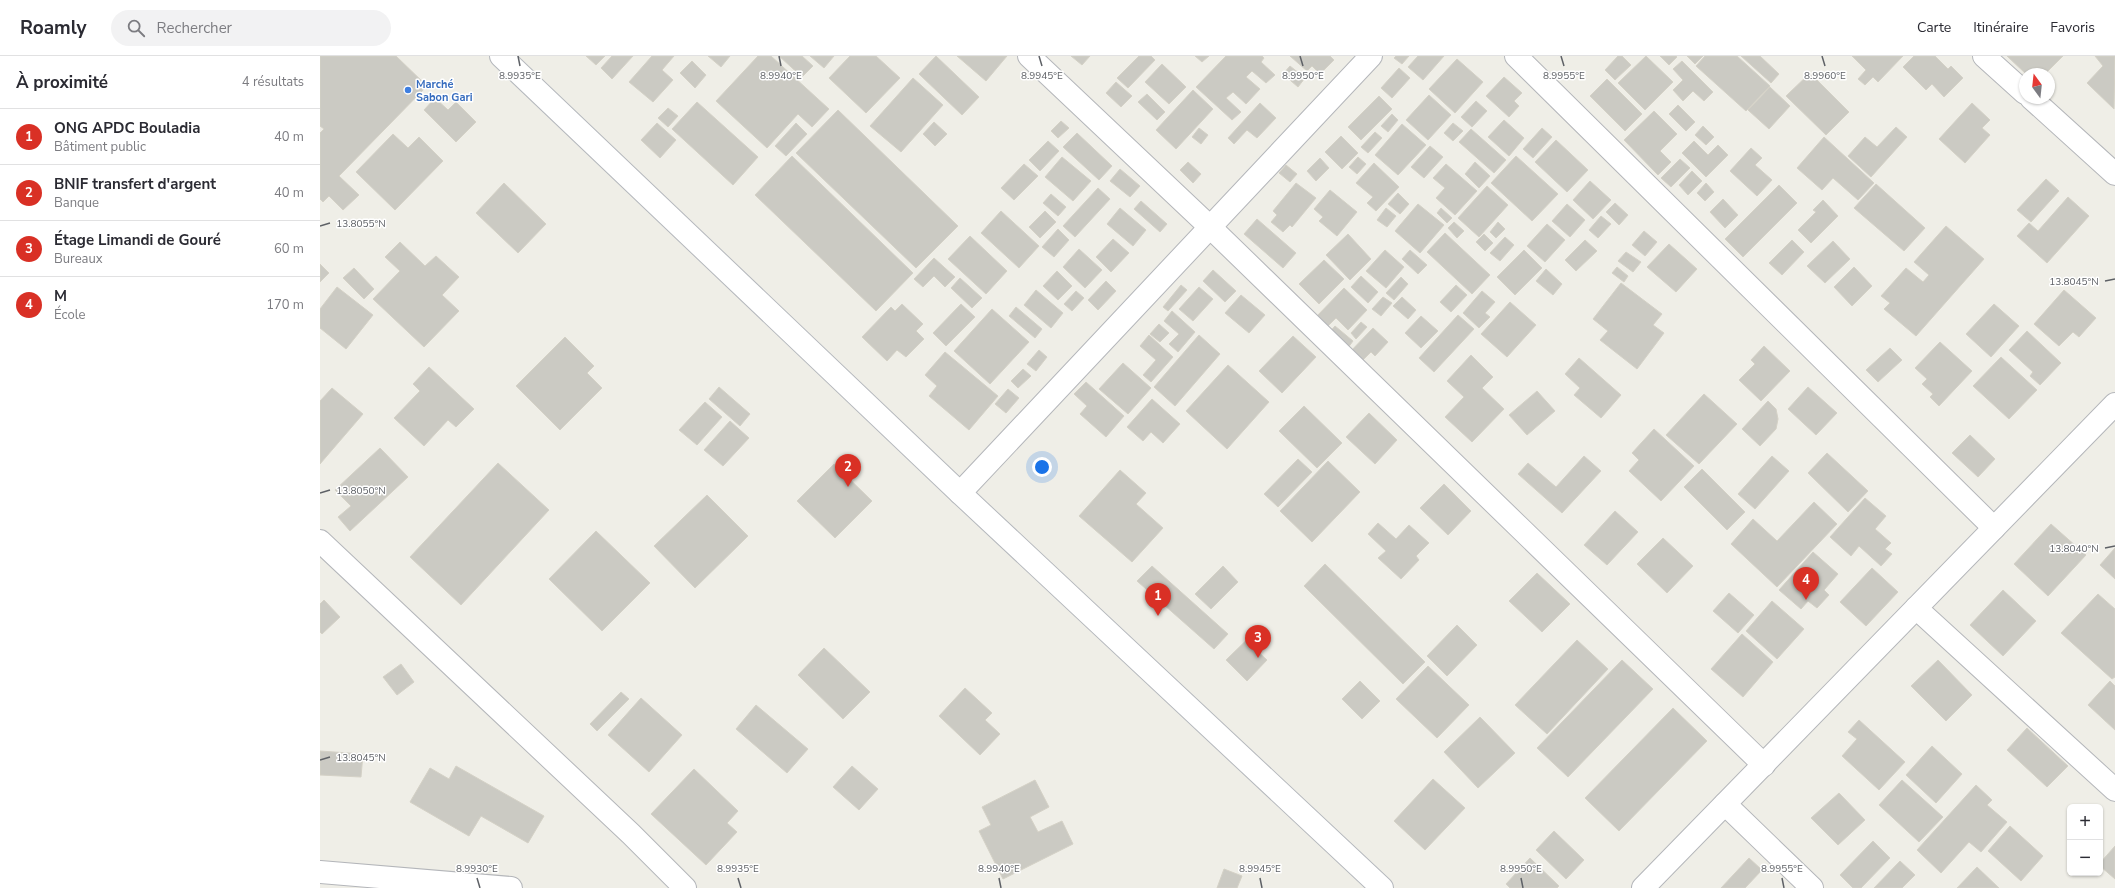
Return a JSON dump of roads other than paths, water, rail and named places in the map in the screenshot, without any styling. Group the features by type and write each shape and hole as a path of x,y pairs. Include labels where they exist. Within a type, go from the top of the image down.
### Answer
{"street":[{"path":"500,56 960,493 1382,888"},
{"path":"1029,56 1210,227 1764,765"},
{"path":"960,493 1371,56"},
{"path":"1516,56 1994,528"},
{"path":"1984,56 2019,88"},
{"path":"2038,104 2115,174"},
{"path":"1643,888 2115,404"},
{"path":"320,541 631,834 686,888"},
{"path":"1916,608 2115,790"},
{"path":"1725,804 1812,888"},
{"path":"320,872 511,888"}],"place":[{"name":"Marché Sabon Gari","path":"408,90"},
{"name":"BNIF transfert d'argent","path":"848,487"},
{"name":"M","path":"1806,600"},
{"name":"ONG APDC Bouladia","path":"1158,616"},
{"name":"Étage Limandi de Gouré","path":"1258,658"}]}
